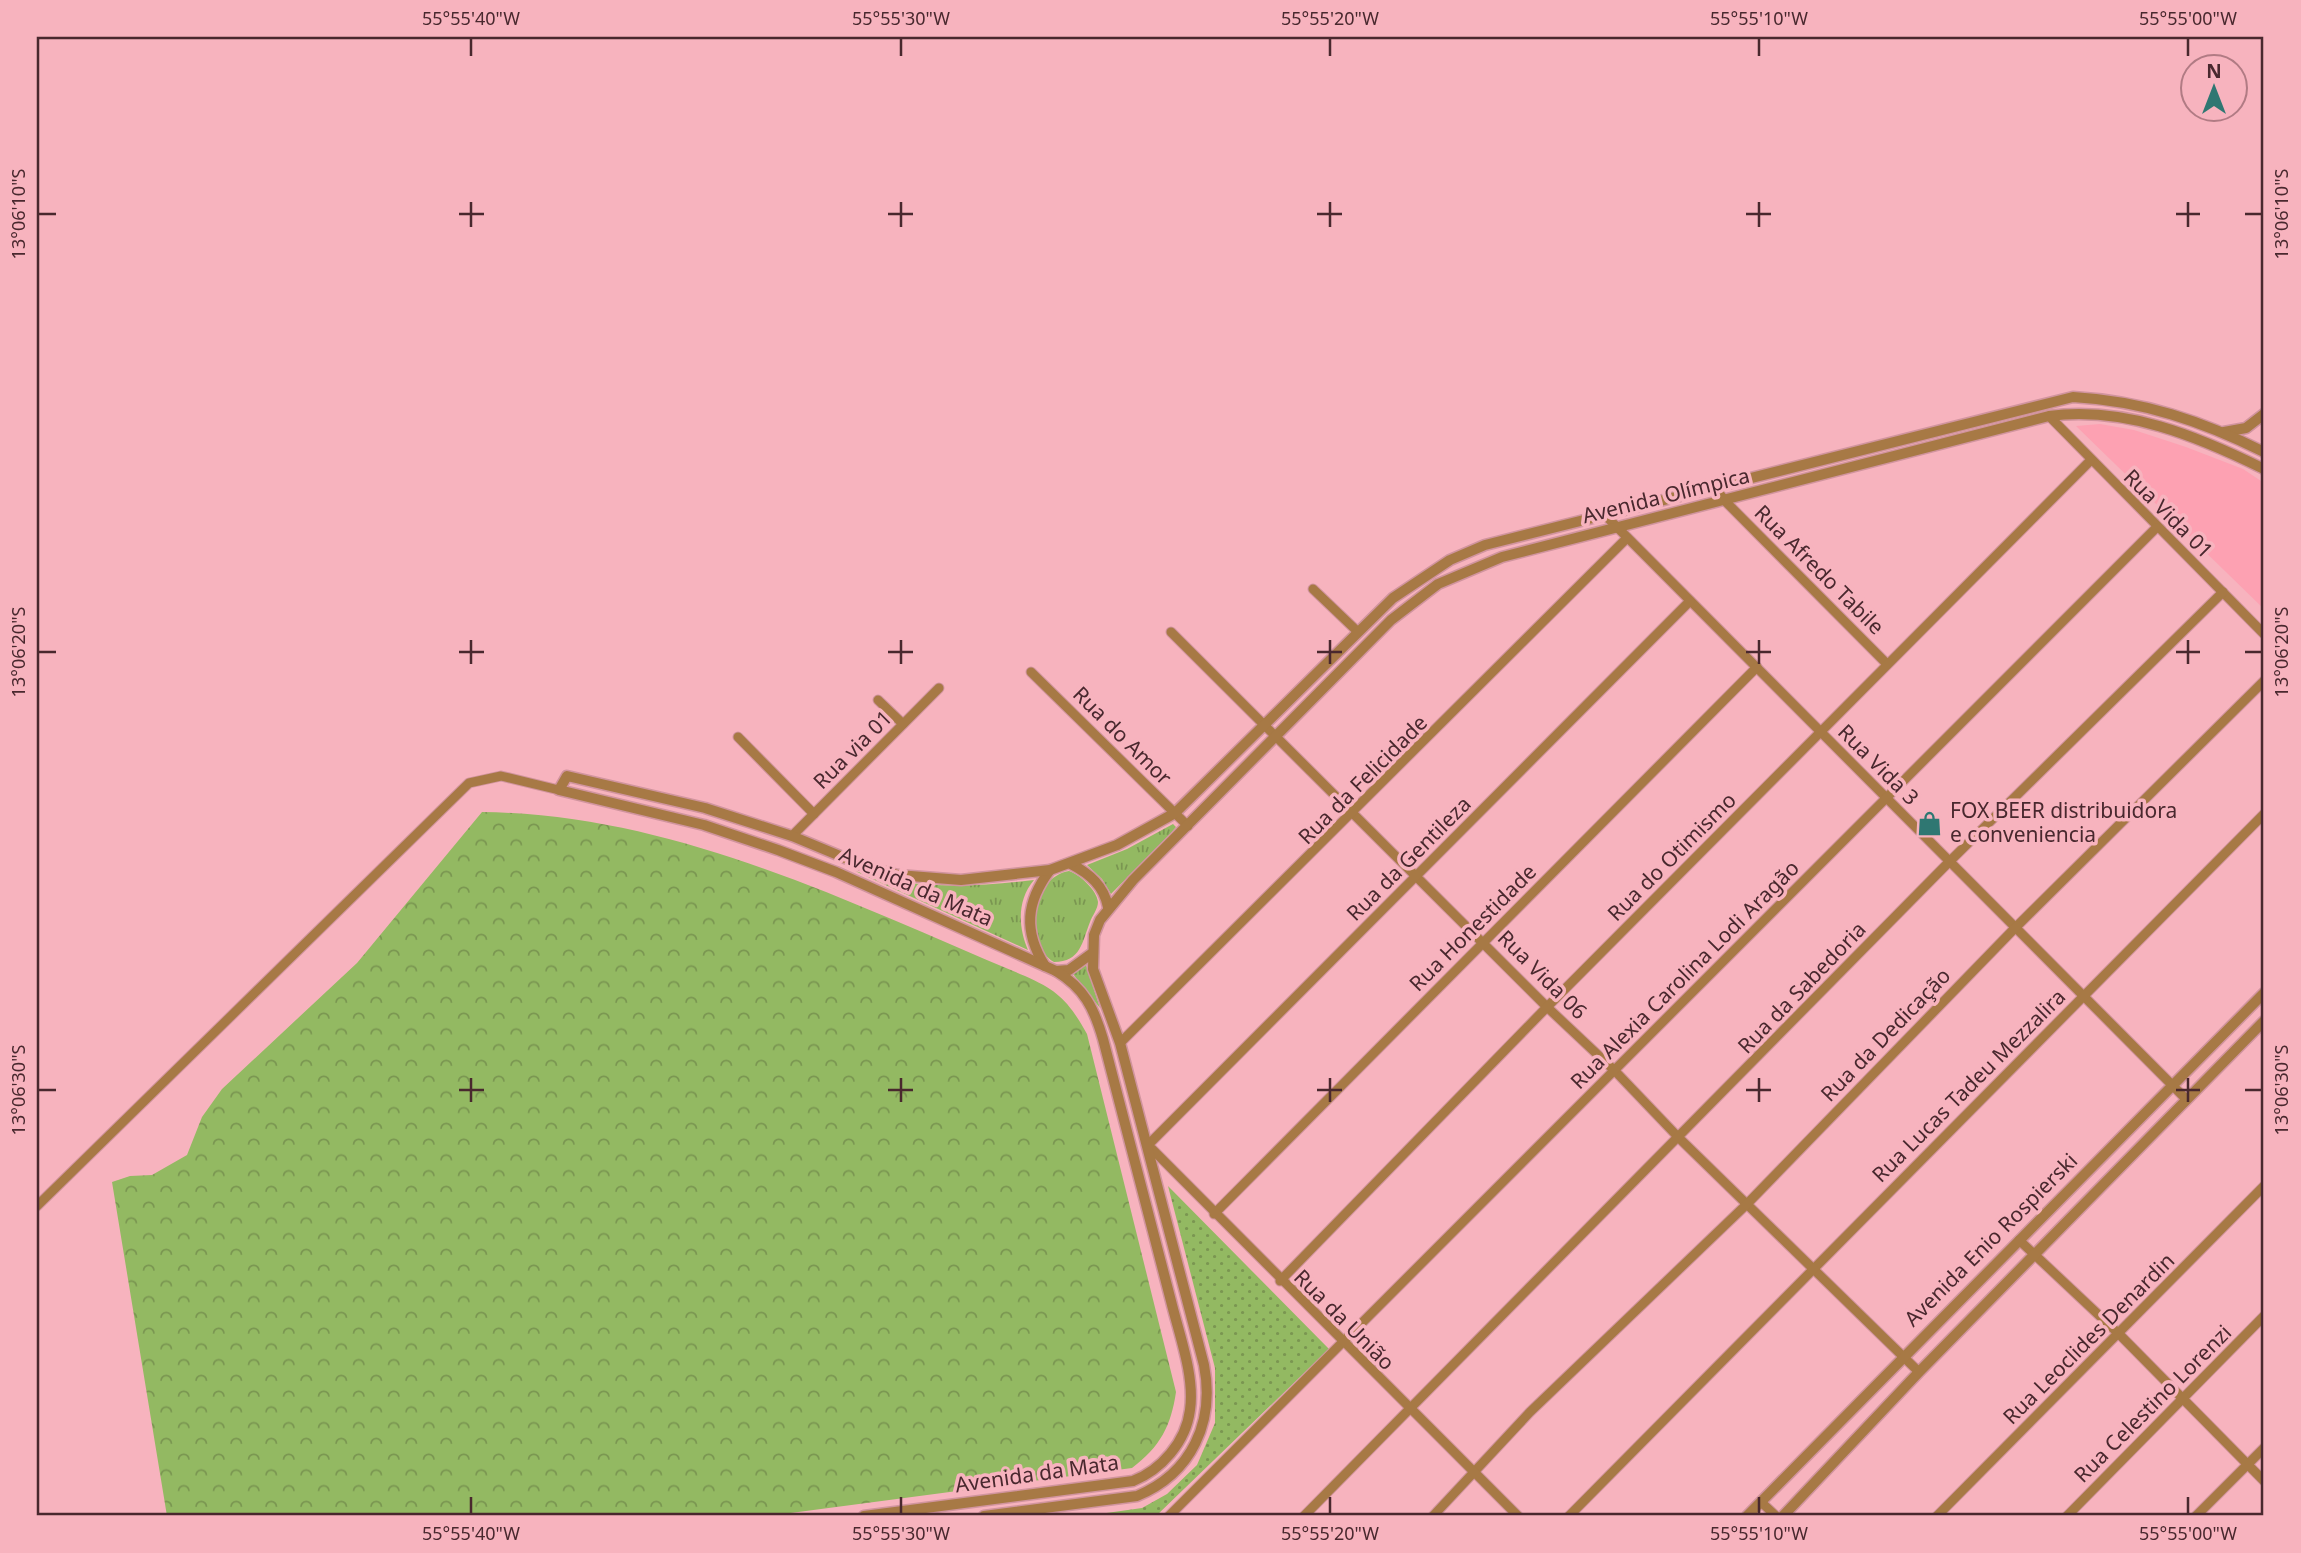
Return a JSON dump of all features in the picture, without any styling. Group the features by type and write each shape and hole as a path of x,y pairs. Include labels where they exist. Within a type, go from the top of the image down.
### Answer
{"street":[{"name":"Avenida Olímpica","path":"1153,826 1175,813 1266,726 1357,631 1404,589 1450,560 1485,545 2073,397 2137,403 2224,432 2264,452"},
{"name":"Avenida Olímpica","path":"1108,907 1360,649 1415,600 1438,584 1503,557 2049,416 2094,414 2156,425 2208,442 2264,468"},
{"path":"2224,432 2246,428 2264,414"},
{"name":"Rua Vida 01","path":"2049,416 2156,528 2264,634"},
{"name":"Rua do Otimismo","path":"1280,1281 1547,1007 2090,461"},
{"name":"Rua Afredo Tabile","path":"1714,486 1725,501 1887,664"},
{"name":"Rua Vida 3","path":"1604,514 2186,1099"},
{"name":"Rua Alexia Carolina Lodi Aragão","path":"1169,1516 2156,528"},
{"name":"Rua da Felicidade","path":"1120,1043 1355,813 1627,538"},
{"path":"1313,589 1357,631"},
{"name":"Rua da Sabedoria","path":"1304,1516 1949,862 2223,592"},
{"name":"Rua da Gentileza","path":"1150,1144 1690,601"},
{"name":"Rua Vida 06","path":"1171,632 1418,875 1547,1007 1615,1071 1679,1138 1919,1372"},
{"name":"Rua Honestidade","path":"1214,1214 1757,667"},
{"name":"Rua do Amor","path":"1031,672 1188,826"},
{"name":"Rua da Dedicação","path":"1433,1516 1476,1473 1530,1412 1746,1204 2014,929 2264,681"},
{"name":"Rua via 01","path":"792,836 939,688"},
{"path":"878,700 903,724"},
{"path":"738,737 814,814"},
{"path":"37,1206 469,783 501,776 559,790"},
{"name":"Avenida da Mata","path":"864,1516 1119,1484 1144,1477 1157,1469 1178,1443 1191,1409 1177,1329 1103,1039 1085,994 1051,969 801,859 704,825 559,790 567,776 705,808 792,836 869,868 898,875 961,880 1050,870 1071,864 1153,826"},
{"name":"Rua Lucas Tadeu Mezzalira","path":"1569,1516 2264,814"},
{"path":"1050,870 1033,896 1028,919 1031,940 1051,969 1069,970 1091,954 1094,935 1108,907 1102,889 1086,873 1071,864"},
{"name":"Avenida da Mata","path":"987,1516 1137,1496 1158,1485 1177,1468 1203,1428 1209,1390 1204,1365 1150,1144 1120,1043 1094,975 1091,954"},
{"name":"Avenida Enio Rospierski","path":"1747,1516 1903,1355 2264,993"},
{"name":"Avenida Enio Rospierski","path":"1783,1516 1919,1372 2264,1021"},
{"name":"Rua da União","path":"1150,1144 1280,1281 1518,1516"},
{"name":"Rua Leoclides Denardin","path":"1937,1516 2264,1186"},
{"path":"2019,1240 2119,1334 2264,1481"},
{"name":"Rua Celestino Lorenzi","path":"2067,1516 2264,1316"},
{"path":"2196,1516 2264,1448"},
{"path":"975,1502 987,1516"},
{"path":"1761,1502 1776,1516"}],"shaded area":[{"path":"2100,424 2134,430 2186,447 2243,469 2264,483 2264,609 2076,426"}],"green space":[{"path":"482,812 554,817 624,828 760,867 1025,976 1062,999 1087,1034 1176,1392 1163,1435 1150,1452 1132,1468 768,1516 167,1516 112,1182 130,1176 152,1175 187,1155 202,1117 222,1089 357,963"},
{"path":"1173,824 1176,827 1170,834 1111,894 1102,879 1087,865 1127,849"},
{"path":"855,871 921,884 989,884 1034,880 1024,896 1021,914 1022,932 1028,950"},
{"path":"1069,871 1091,888 1097,897 1098,905 1079,950 1070,959 1054,962 1044,953 1038,941 1036,912 1046,885 1056,876"},
{"path":"1086,965 1100,1008 1073,974"},
{"path":"1168,1186 1329,1349 1156,1516 1085,1516 1142,1508 1167,1494 1197,1465 1215,1423 1215,1368"}],"place":[{"name":"FOX BEER distribuidora e conveniencia","path":"1930,823"}]}
